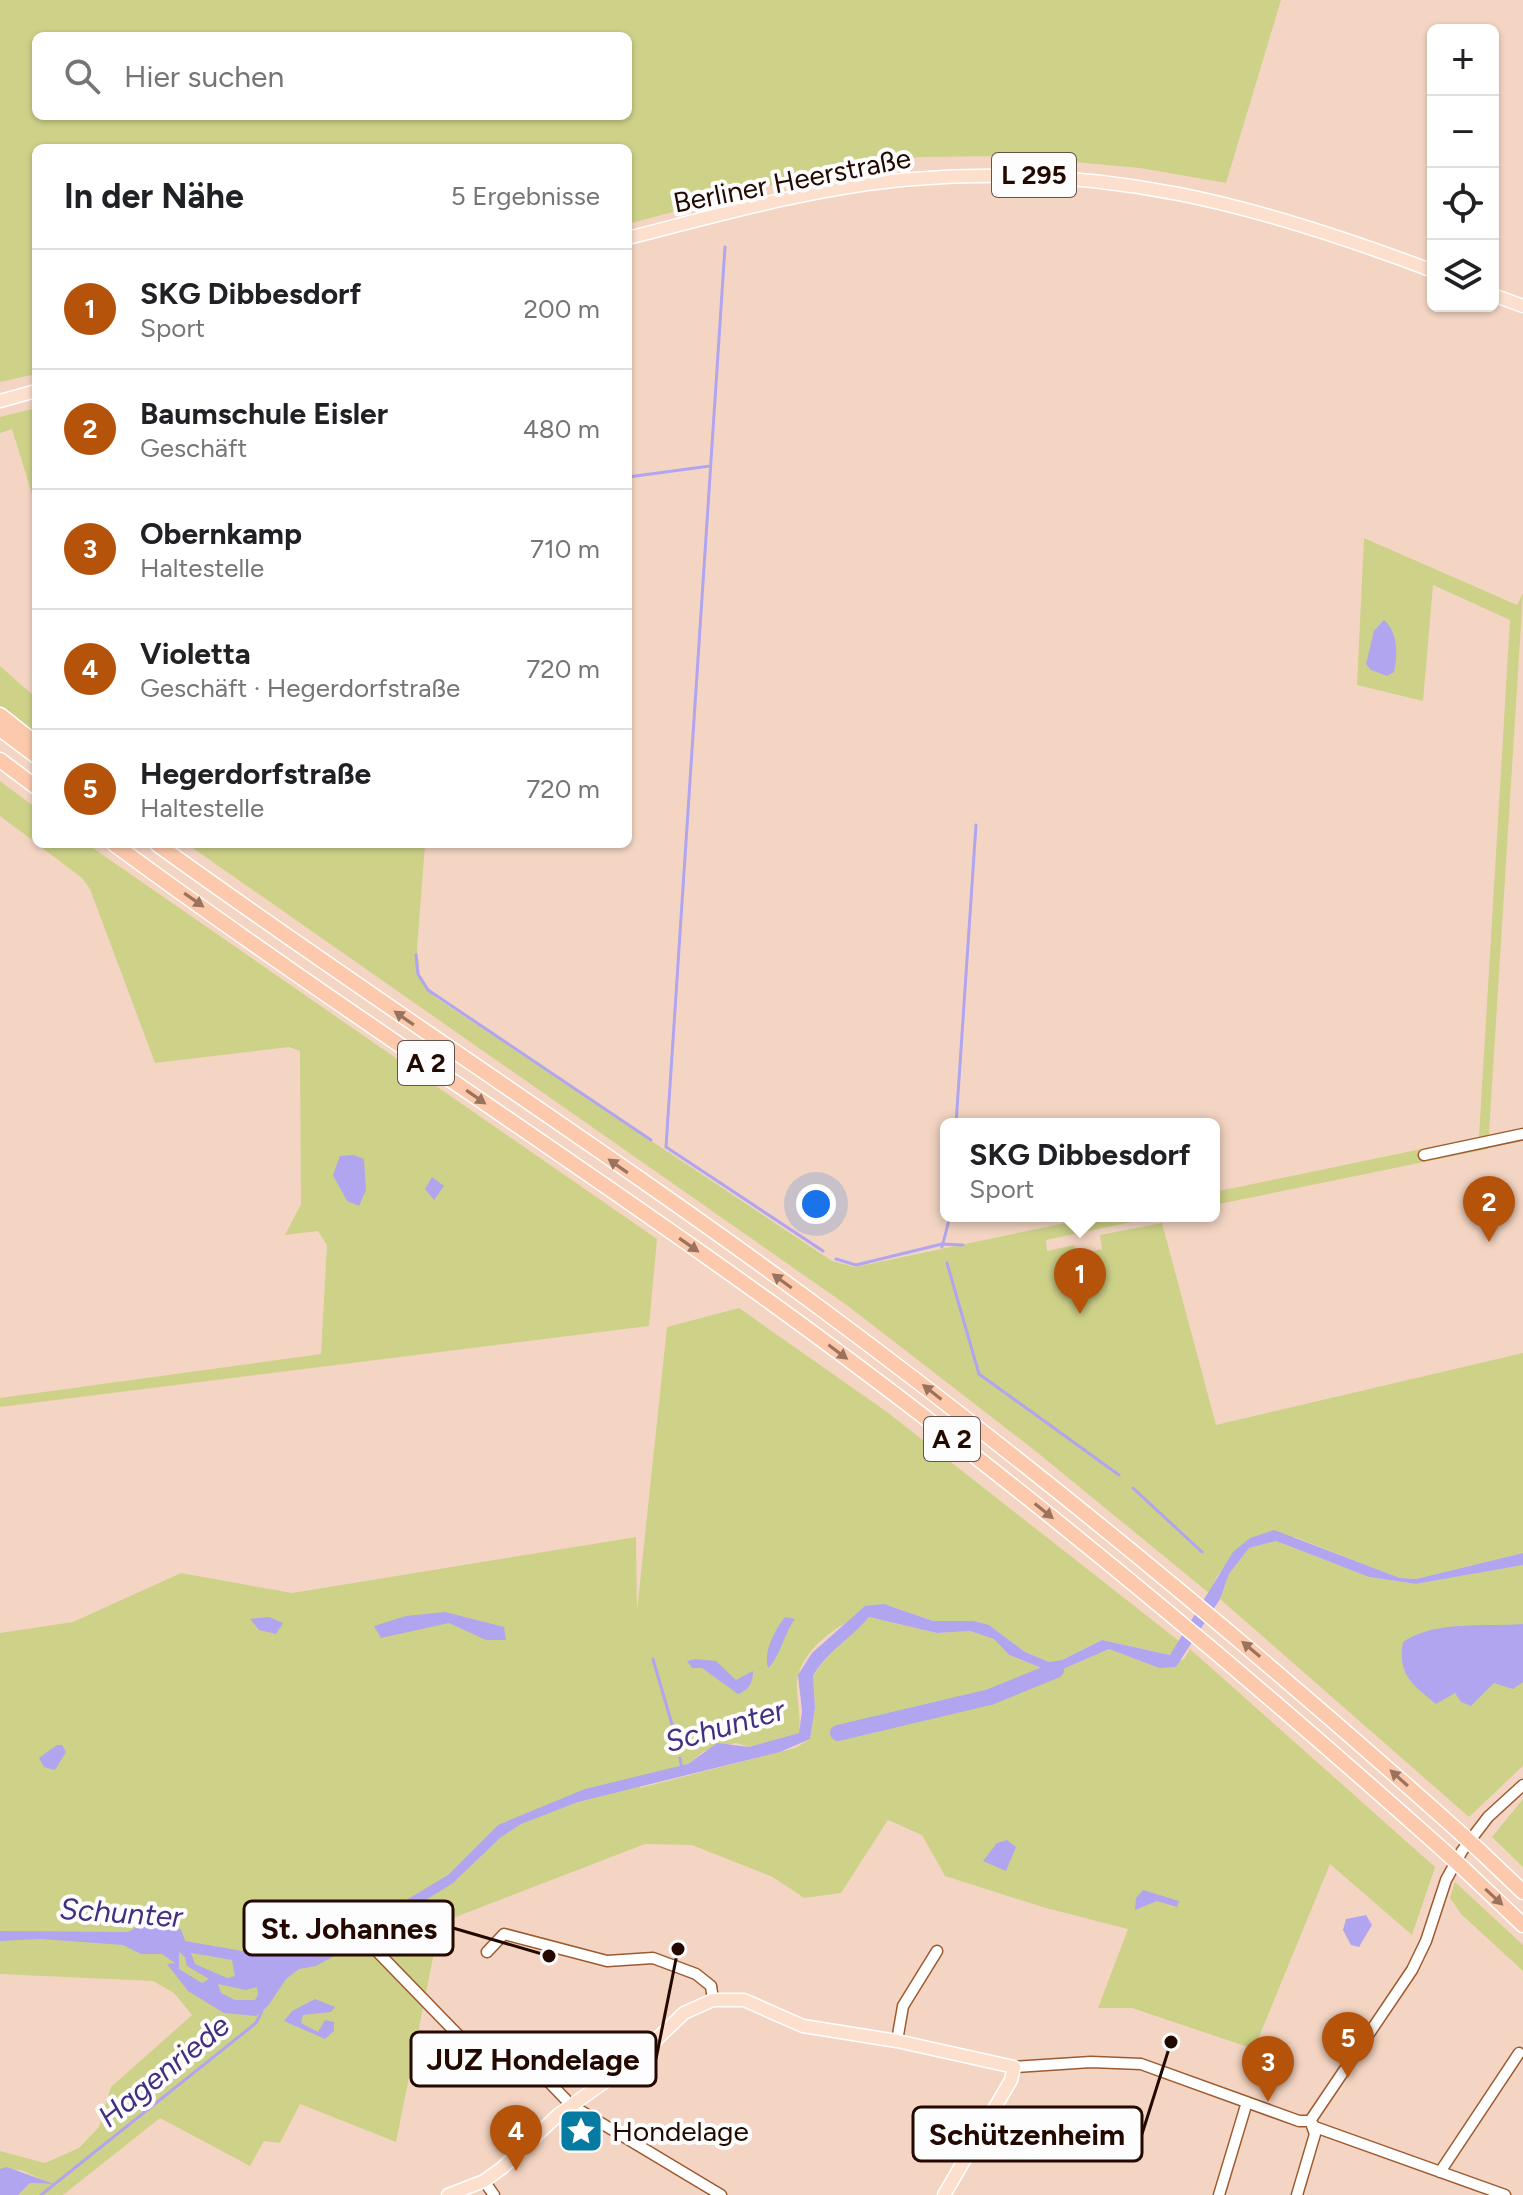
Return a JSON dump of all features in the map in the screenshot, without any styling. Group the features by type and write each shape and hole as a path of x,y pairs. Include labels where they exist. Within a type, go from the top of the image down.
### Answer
{"highway":[{"path":"0,715 29,738 32,744"},
{"path":"0,729 32,750"},
{"path":"0,760 32,784"},
{"name":"A 2","path":"120,848 775,1306 1126,1577 1298,1720 1523,1925"},
{"name":"A 2","path":"163,848 814,1303 1126,1543 1311,1699 1523,1892"}],"main road":[{"name":"Berliner Heerstraße","path":"632,237 768,203 875,183 1028,175 1131,184 1232,203 1325,231 1427,269"},
{"path":"1499,297 1523,306"},
{"path":"0,401 32,392"},
{"path":"448,2195 484,2181 571,2105 634,2061 684,2013 713,2000 744,2000 796,2024 897,2041 1014,2067 1011,2080 950,2193"}],"street":[{"path":"1424,1155 1523,1134"},
{"path":"1310,2121 1417,1961 1446,1880 1462,1851 1488,1817 1523,1785"},
{"path":"487,1952 504,1934 607,1961 653,1958 696,1974 711,1986 713,2000"},
{"path":"365,1939 462,2039 526,2058 571,2105 721,2195"},
{"path":"897,2041 905,2000 937,1951"},
{"path":"1440,2172 1519,2053"},
{"path":"1014,2067 1091,2062 1141,2064 1299,2121 1310,2121"},
{"path":"1219,2195 1247,2102"},
{"path":"1310,2121 1315,2127 1505,2195"},
{"path":"1297,2195 1315,2134 1310,2121"},
{"path":"484,2181 494,2195"}],"green space":[{"path":"0,0 1281,0 1226,183 1140,168 1008,156 919,157 791,180 632,223 632,144 32,144 32,375 0,382"},
{"path":"32,409 32,494 12,429 0,433 0,417"},
{"path":"1364,538 1517,605 1523,593 1488,1149 1220,1204 1220,1191 1479,1137 1510,620 1433,585 1423,701 1357,685"},
{"path":"0,666 32,694 32,733 0,706"},
{"path":"0,781 32,805 32,840 0,816"},
{"path":"42,848 93,848 657,1239 649,1326 0,1407 0,1398 321,1354 327,1245 318,1231 285,1235 301,1204 300,1051 289,1047 155,1063 90,889 82,878"},
{"path":"193,848 425,848 417,949 420,977 435,997 832,1261 855,1267 1070,1222 1132,1222 1046,1240 1047,1251 1074,1245 1077,1255 1102,1249 1100,1235 1162,1223 1216,1425 1523,1353 1523,1553 1416,1579 1400,1578 1294,1537 1250,1538 1217,1576 1209,1593 1033,1449 848,1306"},
{"path":"739,1308 887,1412 1179,1641 1171,1655 1102,1640 1062,1660 1049,1662 1025,1652 989,1625 974,1621 933,1621 884,1604 833,1631 821,1640 803,1663 797,1682 799,1733 749,1747 736,1743 704,1751 688,1764 638,1778 640,1788 795,1748 810,1739 815,1708 813,1677 825,1660 869,1617 937,1633 970,1631 994,1639 1009,1655 1054,1673 1109,1649 1159,1668 1184,1659 1190,1649 1435,1867 1412,1935 1330,1864 1254,2049 1132,2008 1098,2008 1128,1929 1046,1908 945,1876 922,1835 888,1820 841,1893 804,1898 773,1877 692,1845 645,1844 440,1923 396,2142 300,2104 280,2143 264,2141 250,2166 160,2118 63,2195 18,2195 30,2183 52,2184 21,2170 0,2169 0,2151 45,2163 79,2148 99,2127 111,2087 192,2015 174,1993 153,1981 0,1974 0,1633 73,1622 181,1573 292,1593 636,1537 637,1611 667,1327"},
{"path":"1276,1541 1369,1577 1416,1584 1523,1565 1523,1766 1469,1817 1220,1599 1229,1574 1249,1548"},
{"path":"1523,1799 1523,1867 1492,1837"},
{"path":"1455,1882 1523,1945 1523,1971 1461,1914 1450,1898"}],"shaded area":[{"path":"1384,620 1392,631 1396,651 1394,672 1387,676 1371,670 1366,664 1374,631"},
{"path":"354,1155 364,1159 366,1190 359,1206 347,1201 333,1175 340,1156"},
{"path":"432,1177 444,1186 434,1200 425,1189"},
{"path":"1274,1530 1400,1578 1416,1579 1523,1553 1523,1565 1416,1584 1369,1577 1276,1541 1249,1548 1229,1574 1220,1599 1176,1667 1159,1668 1109,1649 1054,1673 1009,1655 994,1639 970,1631 937,1633 869,1617 825,1659 813,1676 815,1708 810,1739 780,1752 578,1802 521,1824 501,1837 453,1883 345,1950 316,1966 299,1969 286,1979 268,2006 256,2016 224,2013 188,1991 167,1964 175,1963 162,1954 141,1954 123,1945 41,1939 0,1941 0,1931 128,1932 142,1924 181,1929 185,1941 271,1956 299,1956 323,1950 448,1875 498,1825 585,1789 688,1764 717,1743 749,1747 799,1733 802,1711 798,1675 812,1653 865,1606 884,1604 933,1621 974,1621 989,1625 1025,1652 1049,1662 1062,1660 1102,1640 1170,1655 1233,1552 1250,1538","holes":["179,1952 185,1957 187,1966 209,1979 202,1983 179,1969","191,1953 232,1960 235,1976 227,1978 195,1964","218,1984 246,1990 257,1987 258,1995 255,2000 235,2000 221,1993"]},
{"path":"445,1612 504,1627 506,1640 486,1640 449,1623 381,1638 374,1626 406,1616"},
{"path":"269,1617 283,1623 276,1634 259,1630 250,1619"},
{"path":"785,1617 795,1619 768,1668 769,1648"},
{"path":"1523,1624 1523,1682 1513,1689 1494,1683 1471,1706 1461,1702 1455,1693 1436,1704 1414,1685 1402,1663 1403,1642 1430,1630"},
{"path":"687,1661 716,1661 736,1680 753,1671 751,1682 738,1694 702,1668 692,1668"},
{"path":"57,1745 62,1745 66,1752 55,1770 44,1767 39,1758"},
{"path":"1007,1840 1016,1847 1006,1871 983,1861 997,1843"},
{"path":"1143,1890 1179,1901 1177,1907 1157,1901 1135,1910 1136,1898"},
{"path":"1366,1915 1372,1925 1359,1947 1351,1945 1343,1930 1346,1919"},
{"path":"315,1999 335,2007 331,2012 303,2015 301,2023 318,2032 325,2020 334,2022 334,2031 325,2039 284,2021 292,2011"},
{"path":"7,2167 54,2184 30,2183 18,2195 0,2195 0,2169"}],"waterway":[{"path":"725,247 666,1147 823,1251"},
{"path":"632,476 710,466"},
{"path":"956,1118 976,825"},
{"path":"416,955 418,974 428,990 651,1140"},
{"path":"942,1247 948,1222"},
{"path":"836,1259 856,1265 942,1244 963,1245"},
{"path":"947,1263 979,1374 1119,1475"},
{"path":"1133,1488 1202,1552"},
{"name":"Schunter","path":"653,1659 675,1735"},
{"path":"838,1733 990,1697 1056,1670"},
{"name":"Schunter","path":"680,1758 682,1769"},
{"name":"Hagenriede","path":"41,2195 256,2023 262,2011"}],"place":[{"name":"Baumschule Eisler","path":"1489,1242"},
{"name":"SKG Dibbesdorf","path":"1080,1314"},
{"name":"JUZ Hondelage","path":"678,1949"},
{"name":"St. Johannes","path":"549,1956"},
{"name":"Schützenheim","path":"1171,2042"},
{"name":"Hegerdorfstraße","path":"1348,2078"},
{"name":"Obernkamp","path":"1268,2102"},
{"name":"Hondelage","path":"581,2131"},
{"name":"Violetta","path":"516,2171"}]}
